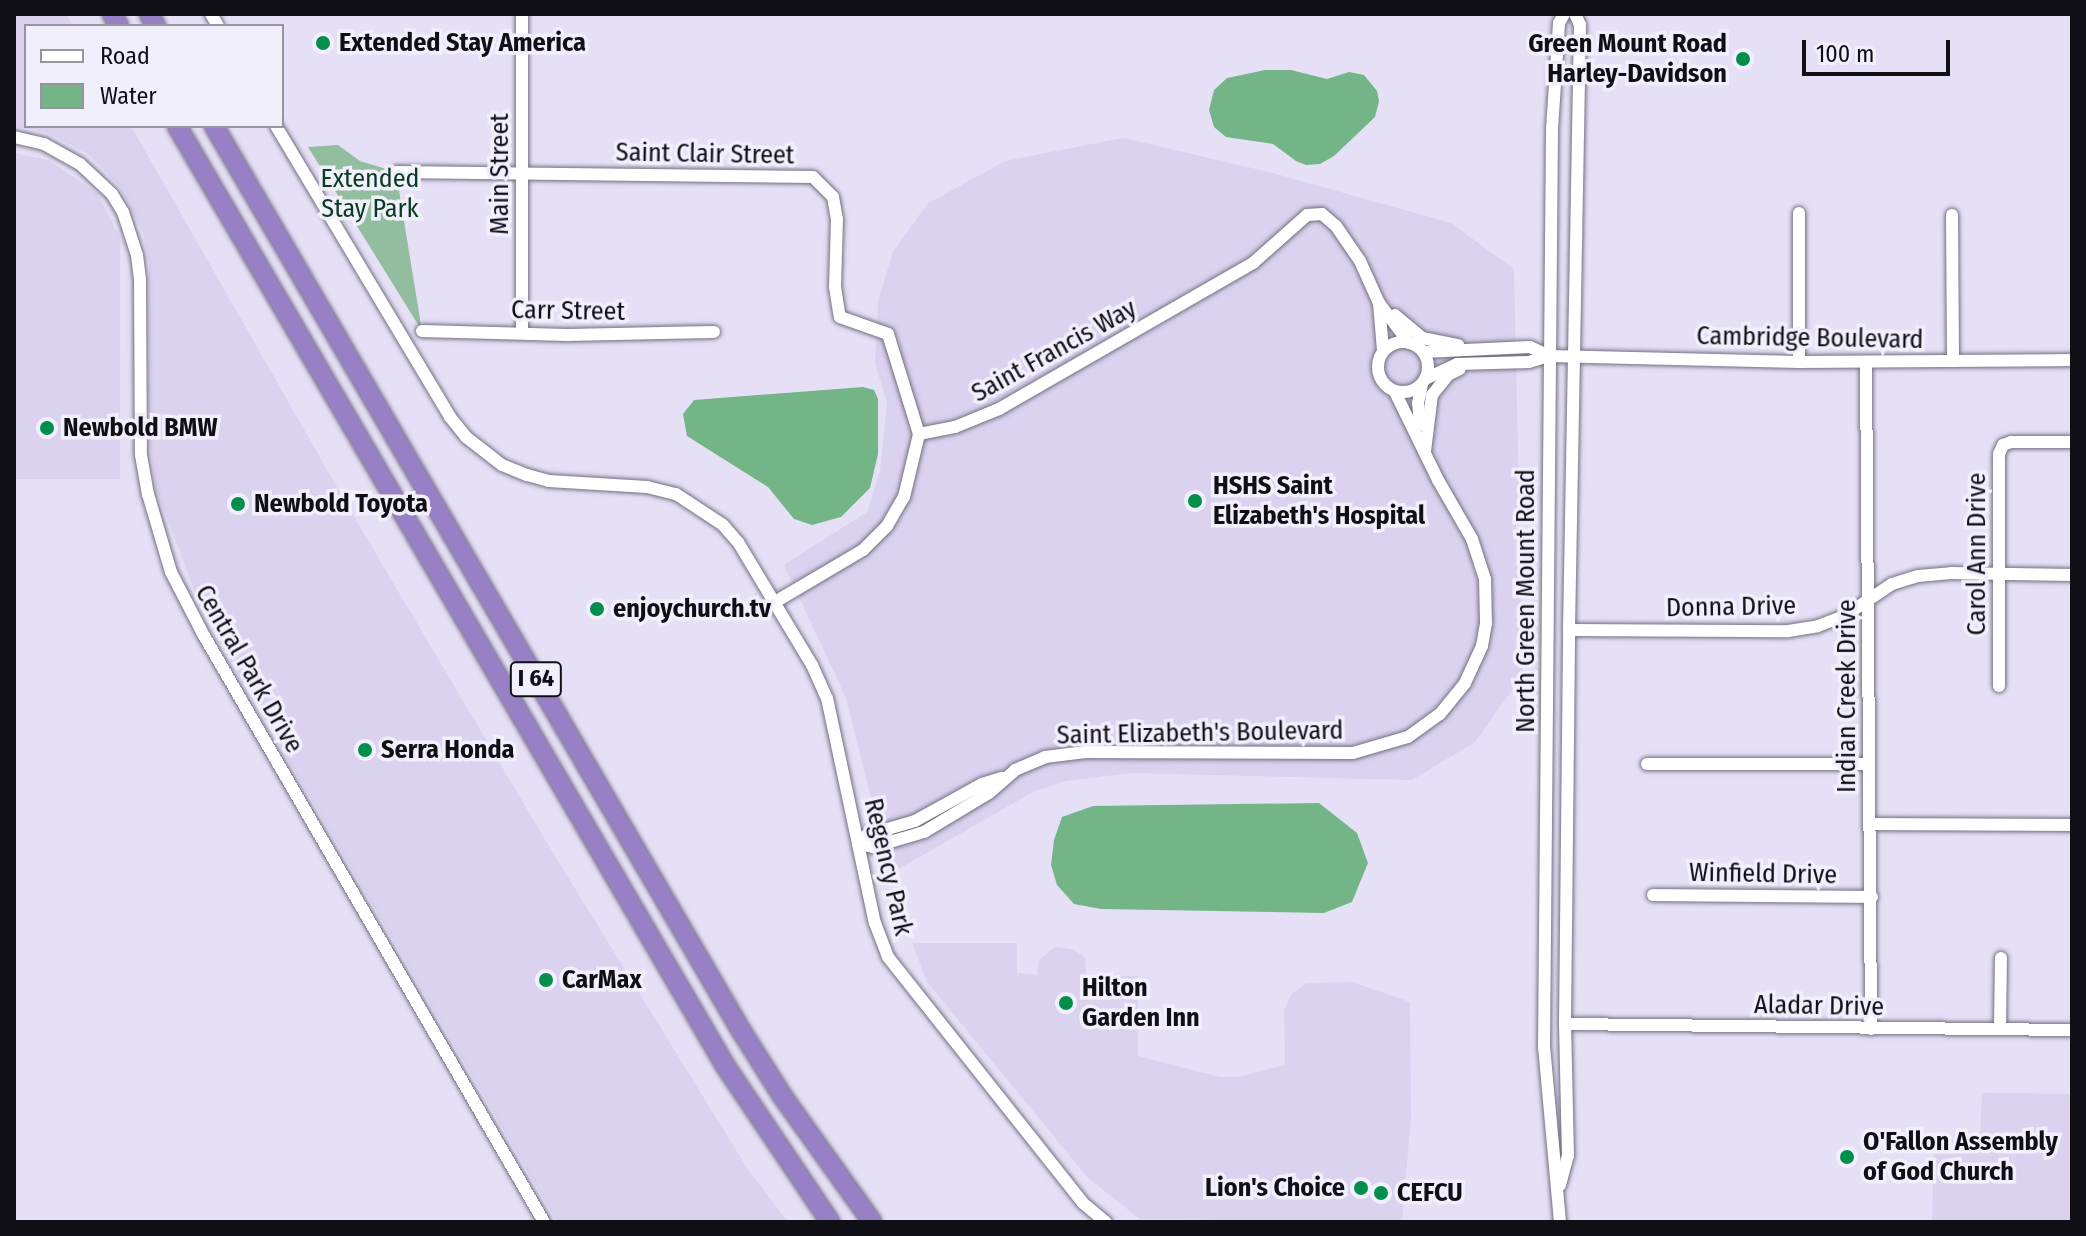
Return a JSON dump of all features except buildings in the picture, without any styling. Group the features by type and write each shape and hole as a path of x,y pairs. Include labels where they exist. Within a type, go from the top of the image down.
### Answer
{"highway":[{"name":"I 64","path":"178,128 726,1067 830,1222"},
{"name":"I 64","path":"215,128 742,1032 791,1108 872,1222"}],"street":[{"name":"Main Street","path":"522,14 522,333"},
{"name":"North Green Mount Road","path":"1560,1222 1559,1188 1551,1155 1544,1047 1552,129 1559,23 1564,14"},
{"name":"North Green Mount Road","path":"1559,1188 1568,1156 1565,1024 1569,630 1580,39 1575,14"},
{"name":"Regency Park","path":"277,128 450,417 466,437 502,465 538,478 647,487 676,494 723,525 750,559 827,698 875,923 888,957 1083,1203 1106,1222"},
{"name":"Central Park Drive","path":"14,137 44,144 80,164 112,194 123,212 137,255 140,280 141,455 148,494 171,572 203,634 544,1222"},
{"name":"Saint Clair Street","path":"396,172 813,177 833,197 837,219 835,287 840,317 888,334 919,434"},
{"name":"Saint Francis Way","path":"919,434 955,427 999,409 1253,263 1312,213 1322,214 1336,226 1379,303 1409,343"},
{"path":"1799,213 1799,362"},
{"path":"1952,215 1953,361"},
{"name":"Saint Francis Way","path":"1373,289 1385,298 1403,324 1422,338 1469,348"},
{"name":"Saint Francis Way","path":"1379,303 1383,351"},
{"name":"Carr Street","path":"422,331 714,332"},
{"path":"1383,351 1398,342 1409,343 1423,352 1530,347 1549,356"},
{"name":"Saint Elizabeth's Boulevard","path":"858,844 873,847 924,832 989,793 1002,778 1028,763 1064,754 1353,753 1393,744 1424,727 1454,699 1475,666 1484,635 1487,602 1479,554 1395,392 1386,386 1378,372 1383,351"},
{"name":"Saint Elizabeth's Boulevard","path":"1423,352 1429,368 1418,403 1423,446"},
{"path":"1395,392 1412,391 1447,367 1472,362 1529,362 1549,356"},
{"name":"Cambridge Boulevard","path":"1549,356 1799,362 2072,360"},
{"path":"1423,446 1432,395 1448,375 1472,362"},
{"name":"Indian Creek Drive","path":"1866,362 1871,1029"},
{"path":"775,602 863,550 887,526 904,497 919,434"},
{"name":"Carol Ann Drive","path":"1999,686 1999,454 2003,445 2011,442 2072,442"},
{"name":"Donna Drive","path":"1569,630 1788,631 1832,621 1892,584 1918,576 1998,573 2072,575"},
{"path":"1647,764 1869,764"},
{"path":"1871,824 2072,825"},
{"name":"Winfield Drive","path":"1653,895 1872,897"},
{"path":"2000,1027 2001,958"},
{"name":"Aladar Drive","path":"1565,1024 2072,1030"},
{"path":"1549,1222 1560,1205"}],"shaded area":[{"path":"14,14 67,14 72,24 24,24 24,128 14,126"},
{"path":"25,128 132,128 346,503 547,843 747,1168 788,1222 557,1222 203,613 156,489 149,438 149,262 143,233 119,186 88,154 46,132"},
{"name":"HSHS Saint Elizabeth's Hospital","path":"1123,138 1269,172 1451,223 1514,269 1523,675 1475,742 1412,780 1130,773 1066,781 1033,792 890,874 846,698 784,565 867,512 880,471 887,403 875,363 878,301 893,252 927,204 1005,161"},
{"path":"14,153 48,160 97,193 120,238 120,479 14,479"},
{"path":"912,943 1017,943 1017,973 1037,975 1039,960 1055,947 1072,949 1085,957 1086,975 1138,976 1138,1056 1220,1077 1238,1077 1285,1065 1284,1010 1291,995 1306,983 1352,982 1410,1002 1411,1117 1402,1222 1140,1219 1088,1178 927,982"},
{"path":"1982,1093 2072,1094 2072,1222 1932,1222 1934,1139 1980,1140"}],"green space":[{"name":"Extended Stay Park","path":"338,145 360,161 396,172 422,331 308,147"}],"water":[{"path":"1265,70 1291,70 1327,79 1349,72 1364,75 1377,91 1379,101 1375,117 1334,156 1320,164 1306,165 1296,161 1273,144 1226,137 1214,127 1209,110 1214,90 1227,78"},
{"path":"863,387 874,390 878,399 878,454 870,488 841,517 812,525 794,519 768,487 687,436 683,414 694,400"},
{"path":"1319,803 1357,833 1368,863 1352,902 1324,913 1101,909 1074,904 1057,885 1051,865 1054,840 1062,817 1093,806"}],"place":[{"name":"Extended Stay America","path":"323,43"},
{"name":"Green Mount Road Harley-Davidson","path":"1743,59"},
{"name":"Newbold BMW","path":"47,428"},
{"name":"HSHS Saint Elizabeth's Hospital","path":"1195,501"},
{"name":"Newbold Toyota","path":"238,504"},
{"name":"enjoychurch.tv","path":"597,609"},
{"name":"Serra Honda","path":"365,750"},
{"name":"CarMax","path":"546,980"},
{"name":"Hilton Garden Inn","path":"1066,1003"},
{"name":"O'Fallon Assembly of God Church","path":"1847,1157"},
{"name":"Lion's Choice","path":"1361,1188"},
{"name":"CEFCU","path":"1381,1193"}]}
